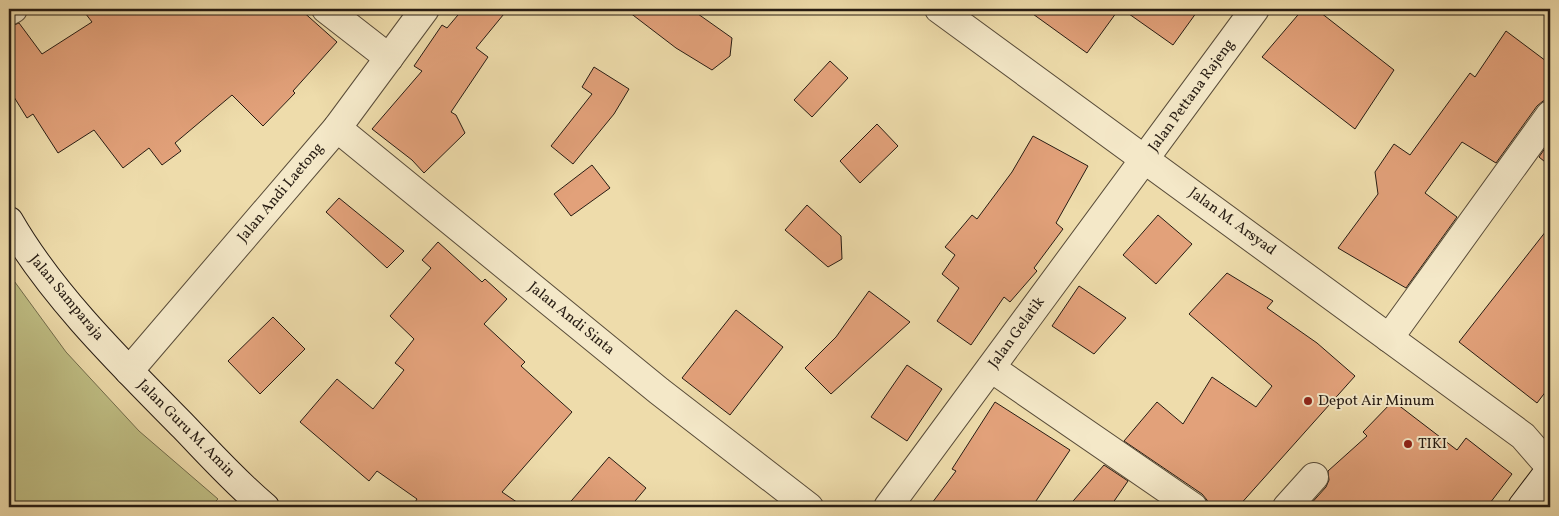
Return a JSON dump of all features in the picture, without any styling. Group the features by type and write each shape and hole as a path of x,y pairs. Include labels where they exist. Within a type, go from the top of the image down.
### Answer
{"street":[{"path":"9,11 13,9"},
{"path":"326,9 389,58"},
{"name":"Jalan Andi Laetong","path":"128,371 337,128 425,9"},
{"name":"Jalan Pettana Rajeng","path":"1146,158 1255,9"},
{"name":"Jalan M. Arsyad","path":"948,11 1523,436"},
{"path":"1389,338 1550,116"},
{"name":"Jalan Andi Sinta","path":"337,128 659,391 809,507"},
{"name":"Jalan Gelatik","path":"888,507 1146,158"},
{"name":"Jalan Samparaja","path":"9,222 24,248 52,284 128,371"},
{"path":"991,368 1193,507"},
{"name":"Jalan Guru M. Amin","path":"128,371 258,505"},
{"path":"1523,436 1550,447"},
{"path":"1522,507 1550,468 1523,436"},
{"path":"1288,507 1314,477"}],"shaded area":[{"path":"9,274 66,352 139,431 218,499 210,507 9,507"}],"building":[{"path":"82,9 300,9 337,42 293,91 295,93 263,126 232,95 175,143 181,151 162,165 149,148 123,168 94,130 58,153 33,114 27,118 9,89 9,27 19,23 42,54 92,22"},
{"path":"463,9 508,9 476,48 488,57 451,112 456,115 465,133 424,173 412,160 372,129 422,71 414,66 442,25 447,28"},
{"path":"625,9 691,9 732,38 730,56 712,70 676,48"},
{"path":"1026,9 1119,9 1087,53"},
{"path":"1122,9 1199,9 1173,45"},
{"path":"1303,9 1316,9 1394,70 1355,129 1262,57"},
{"path":"1506,31 1550,64 1550,100 1543,101 1537,106 1496,163 1462,142 1425,193 1457,217 1406,288 1338,248 1378,194 1375,172 1394,144 1410,155 1470,73 1475,77"},
{"path":"830,61 848,78 812,117 794,100"},
{"path":"594,67 629,89 614,114 573,164 551,146 592,94 582,87"},
{"path":"877,124 898,146 860,183 840,161"},
{"path":"1033,136 1088,166 1056,223 1063,229 1034,268 1037,271 1010,302 1004,297 971,345 937,321 959,288 942,274 955,255 945,247 972,215 977,219 1012,172"},
{"path":"1550,141 1550,166 1539,157"},
{"path":"592,165 610,188 571,216 554,194"},
{"path":"339,198 404,251 387,268 326,212"},
{"path":"807,205 841,236 842,259 828,267 785,230"},
{"path":"1158,215 1192,244 1156,284 1123,255"},
{"path":"1550,226 1550,386 1537,403 1459,342"},
{"path":"438,242 482,282 485,279 507,299 484,324 525,362 521,366 572,412 502,492 524,507 412,507 417,499 377,471 369,481 300,422 337,379 373,409 404,370 395,363 414,339 390,316 431,268 422,260"},
{"path":"1227,273 1273,301 1267,308 1317,343 1355,376 1238,507 1208,507 1207,500 1202,494 1124,441 1157,402 1183,424 1212,377 1256,407 1272,386 1189,314"},
{"path":"1079,286 1126,318 1094,354 1052,326"},
{"path":"869,291 910,322 831,394 805,368 836,337"},
{"path":"736,310 783,347 730,415 682,378"},
{"path":"273,317 305,349 260,394 228,361"},
{"path":"907,365 942,389 907,441 871,417"},
{"path":"1393,401 1457,450 1466,438 1512,474 1487,507 1308,507 1326,487 1329,480 1328,471 1367,436 1363,432"},
{"path":"995,402 1070,450 1032,507 929,507 956,471 952,469"},
{"path":"609,457 646,488 630,507 566,507"},
{"path":"1104,465 1128,481 1110,507 1068,507"}],"place":[{"name":"Depot Air Minum","path":"1308,401"},
{"name":"TIKI","path":"1408,444"}]}
